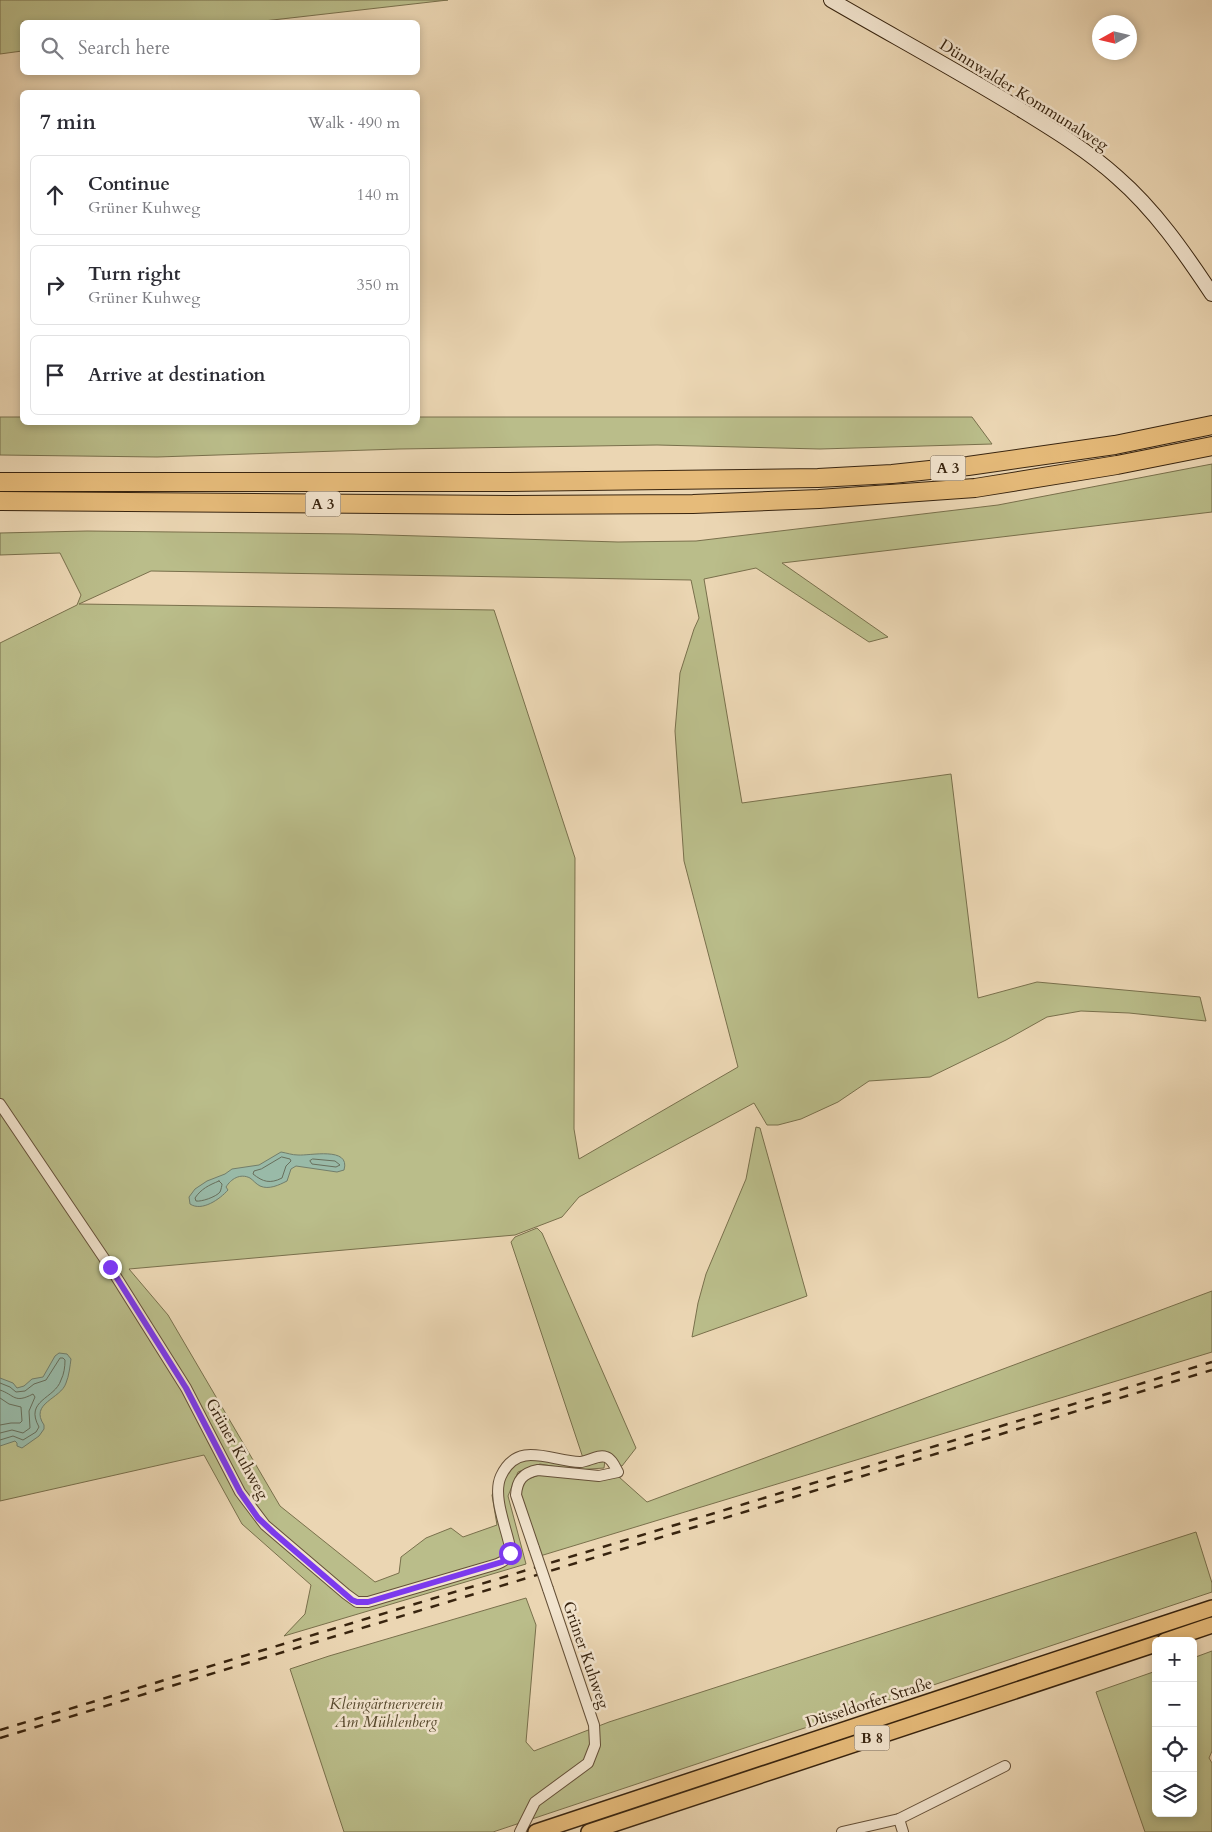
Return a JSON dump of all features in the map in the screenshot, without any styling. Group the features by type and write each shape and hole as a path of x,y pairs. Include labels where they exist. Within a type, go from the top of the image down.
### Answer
{"highway":[{"name":"A 3","path":"0,482 638,481 818,478 892,474 959,467 1114,445 1212,425"},
{"name":"A 3","path":"0,501 190,504 647,505 819,499 975,488 1117,466 1212,446"}],"main road":[{"name":"Dünnwalder Kommunalweg","path":"831,0 996,95 1064,137 1102,164 1131,190 1158,219 1212,294"},
{"name":"Düsseldorfer Straße","path":"536,1832 1212,1608"},
{"path":"1176,1637 1212,1625"},
{"name":"Düsseldorfer Straße","path":"589,1832 1152,1645"}],"street":[{"name":"Grüner Kuhweg","path":"0,1104 110,1267 186,1388 240,1492 258,1518 357,1602 368,1602 494,1565 507,1558 510,1553 510,1547 498,1498 498,1488 500,1477 504,1471 518,1459 536,1454 579,1462 601,1457 606,1457 611,1461 618,1472 606,1476 538,1470 527,1472 516,1486 516,1495 594,1725 596,1745 588,1763 535,1802 520,1832"},
{"path":"842,1832 899,1819 1005,1766"},
{"path":"899,1819 903,1832"}],"green space":[{"path":"0,0 448,0 273,20 20,20 20,51 0,54"},
{"path":"0,417 20,417 20,425 420,425 420,417 972,417 992,444 820,449 657,445 399,449 157,457 0,455"},
{"path":"1212,464 1212,512 782,563 888,637 869,642 756,568 704,579 742,803 951,774 978,998 1037,982 1200,997 1206,1021 1129,1013 1081,1011 1047,1017 1006,1040 930,1077 869,1081 838,1102 801,1119 778,1125 767,1125 754,1103 579,1197 562,1217 515,1235 129,1269 168,1315 280,1506 375,1582 399,1573 401,1557 426,1538 451,1528 463,1537 497,1525 492,1495 507,1472 516,1464 530,1457 605,1460 604,1468 576,1470 540,1464 518,1472 508,1496 526,1564 284,1636 305,1614 311,1585 242,1524 204,1455 0,1501 0,643 77,605 81,595 60,553 0,555 0,533 87,531 353,534 618,542 696,541 998,505","holes":["151,571 691,580 699,618 680,673 675,731 684,861 738,1067 579,1159 574,1129 575,858 494,610 79,604"]},
{"path":"756,1127 760,1128 807,1296 692,1337 698,1303 706,1274 746,1179"},
{"path":"537,1228 542,1233 636,1448 622,1466 618,1466 613,1458 583,1458 511,1242 515,1237"},
{"path":"1212,1291 1212,1352 540,1556 519,1496 525,1480 539,1475 619,1477 647,1502"},
{"name":"Kleingärtnerverein Am Mühlenberg","path":"1196,1532 1212,1583 1212,1592 493,1832 344,1832 290,1669 526,1598 536,1625 526,1742 534,1751 609,1722"},
{"path":"1212,1651 1212,1751 1209,1758 1212,1763 1212,1832 1145,1832 1096,1692 1152,1672 1152,1817 1197,1817 1197,1657"}],"water":[{"path":"281,1152 296,1155 335,1155 341,1158 344,1163 344,1170 337,1172 296,1166 291,1169 287,1181 270,1187 260,1186 250,1178 243,1176 230,1182 226,1187 228,1190 210,1203 200,1206 190,1204 189,1197 195,1189 207,1181 232,1169 259,1165"},
{"path":"59,1353 67,1354 71,1359 69,1374 63,1388 40,1411 40,1418 44,1429 39,1436 22,1448 17,1446 15,1441 0,1446 0,1378 13,1383 17,1388 24,1386 32,1379 43,1377 55,1356"}],"railway":[{"path":"0,1730 1212,1362"},
{"path":"0,1738 1212,1370"}],"route":[{"path":"110,1267 186,1388 222,1460 240,1492 258,1518 352,1600 363,1603 368,1602 502,1562 510,1553"}]}
